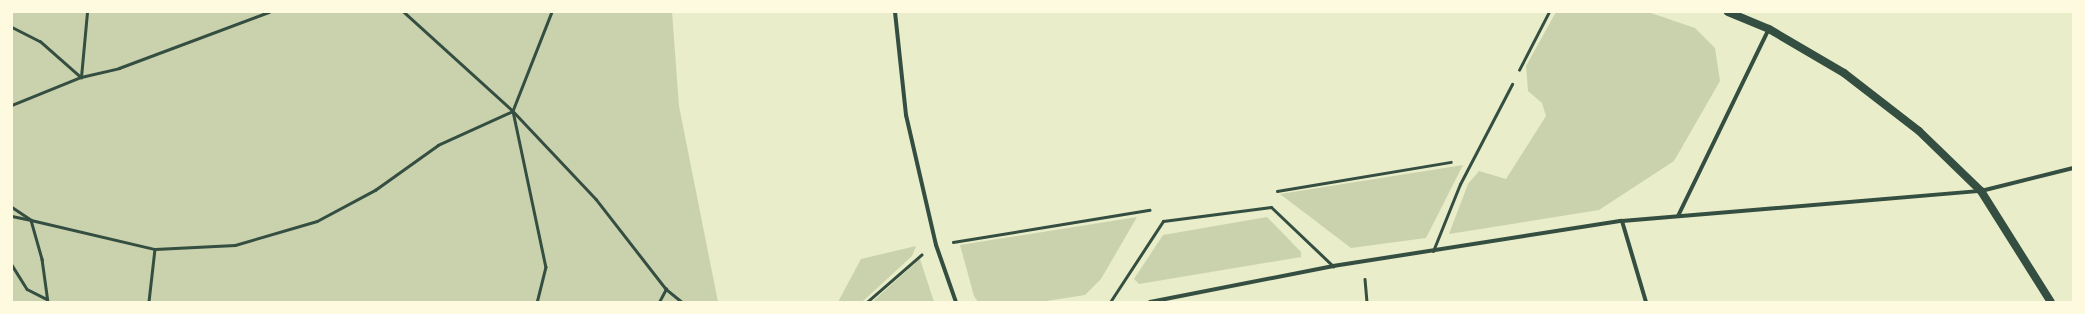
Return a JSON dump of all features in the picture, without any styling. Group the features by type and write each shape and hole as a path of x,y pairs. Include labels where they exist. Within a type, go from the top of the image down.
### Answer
{"main road":[{"path":"1728,12 1769,29 1885,102 1981,191 2051,302"}],"street":[{"path":"895,12 906,115 936,245 956,302"},
{"path":"1678,216 1769,29"},
{"path":"1150,302 1333,266 1433,252 1622,221 1981,191 2073,168"},
{"path":"1622,221 1646,302"}],"lane":[{"path":"1433,252 1473,159 1512,84"},
{"path":"1110,302 1163,221 1271,206 1333,266"}],"path":[{"path":"81,77 87,12"},
{"path":"12,105 81,77 119,68 269,12"},
{"path":"404,12 514,111 596,199 666,289 682,302"},
{"path":"537,302 546,267 514,111 552,12"},
{"path":"1512,84 1549,12"},
{"path":"12,27 40,41 81,77"},
{"path":"12,216 155,249 235,245 317,220 375,190 438,145 514,111"},
{"path":"1271,206 1277,190 1473,159"},
{"path":"12,208 31,220 42,258 47,301"},
{"path":"867,302 936,245 1150,210 1163,221"},
{"path":"149,302 155,249"},
{"path":"1364,262 1367,302"},
{"path":"12,265 27,289 47,301"},
{"path":"659,302 666,289"}],"green space":[{"path":"12,12 672,12 679,106 718,302 12,302"},
{"path":"1556,12 1648,12 1695,28 1715,48 1720,81 1674,161 1599,210 1449,234 1468,184 1479,171 1506,179 1546,116 1542,103 1528,91 1526,66"},
{"path":"1463,165 1426,238 1351,248 1280,194"},
{"path":"1137,217 1101,279 1085,295 1040,302 978,302 974,296 960,245"},
{"path":"1267,217 1301,252 1301,257 1139,284 1134,279 1163,235"},
{"path":"916,246 912,256 862,302 838,302 861,259"},
{"path":"920,259 934,302 872,302"}]}
